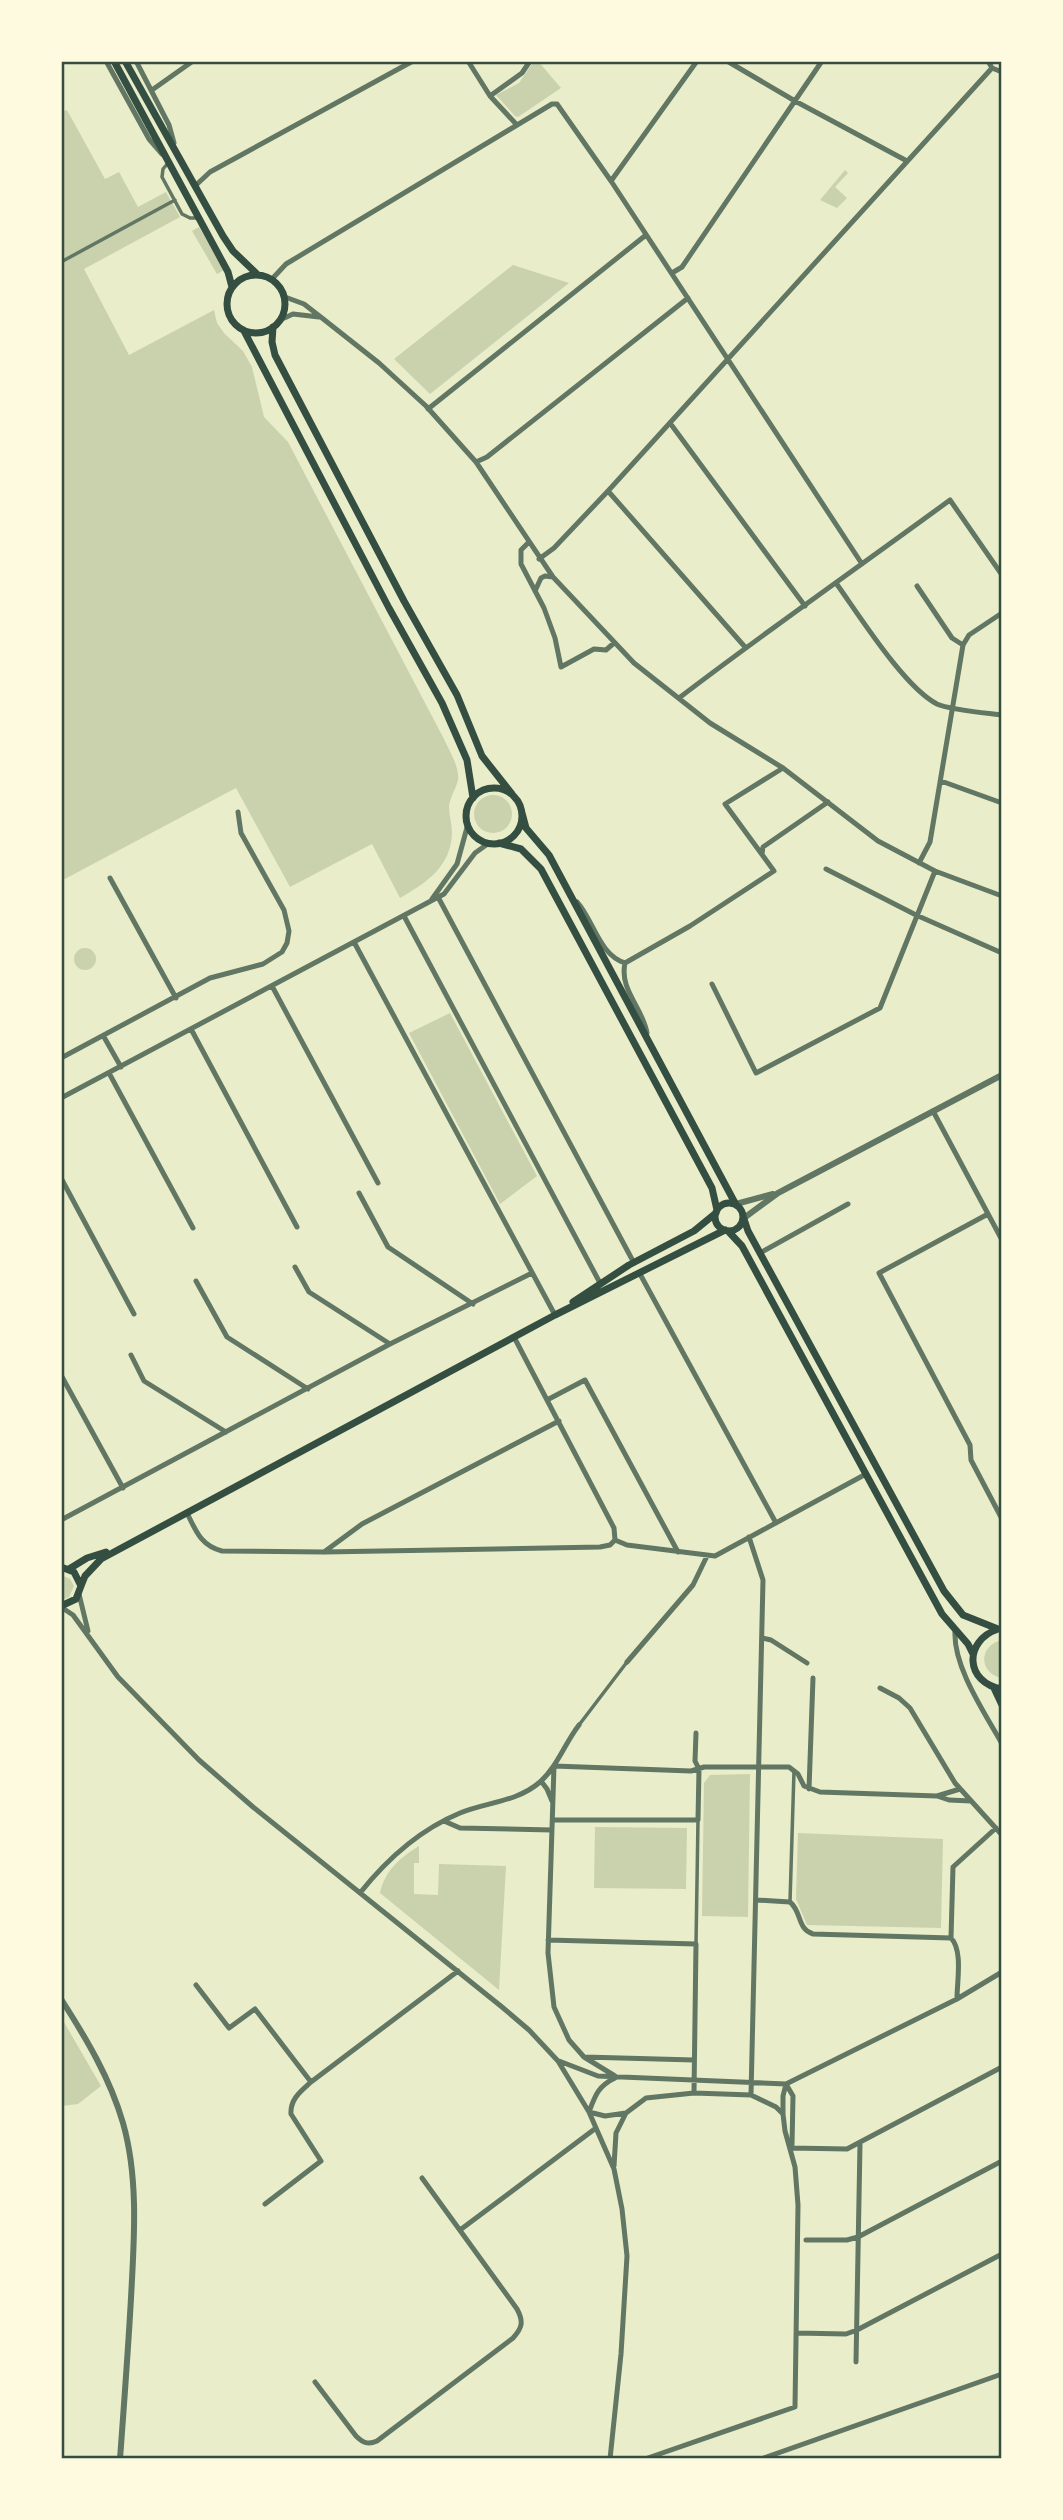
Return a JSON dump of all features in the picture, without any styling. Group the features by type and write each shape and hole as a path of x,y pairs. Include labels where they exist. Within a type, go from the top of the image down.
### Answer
{"main road":[{"path":"114,61 228,272 232,286"},
{"path":"125,61 233,251 257,274 272,279 285,297 284,313 274,327 259,333 244,331"},
{"path":"257,274 247,276 232,286 228,294 228,311 237,326 244,331 389,608 442,703 467,760 473,798"},
{"path":"274,327 272,342 275,355 404,601 457,695 482,756 520,806 526,828 549,855 648,1043 735,1203 742,1210 760,1253 949,1598 963,1615 1000,1629"},
{"path":"512,794 504,790 487,789 473,798 467,811 468,824 476,836 489,843 499,843 507,841 519,829 522,813"},
{"path":"499,843 521,849 541,869 712,1188 717,1224 742,1246 942,1614 968,1644 973,1654"},
{"path":"555,1315 600,1283 694,1231 722,1204 735,1203"},
{"path":"61,1607 72,1603 85,1576 101,1559 555,1315 736,1229 744,1219"},
{"path":"64,1566 104,1553 145,1535"},
{"path":"64,1566 78,1576 80,1590"},
{"path":"1000,1629 981,1638 973,1654 973,1664 979,1678 998,1688 1002,1705"}],"street":[{"path":"106,61 149,139 169,161 163,169 162,177 182,214 190,218 199,217"},
{"path":"136,61 169,125 178,156"},
{"path":"152,90 193,61"},
{"path":"195,186 210,172 413,61"},
{"path":"468,61 490,96 517,125"},
{"path":"490,96 522,73 530,61"},
{"path":"611,181 697,61"},
{"path":"727,61 907,161"},
{"path":"672,273 682,267 822,61"},
{"path":"988,61 1002,79"},
{"path":"539,559 554,548 608,491 907,161 997,70"},
{"path":"272,279 286,264 552,104 557,104 611,181 862,564"},
{"path":"61,262 175,200"},
{"path":"428,409 646,235"},
{"path":"285,297 304,304 322,318 379,363 428,409 476,462 553,577 634,663 710,723 783,768 878,841 934,871 1002,895"},
{"path":"476,462 487,457 688,298"},
{"path":"280,320 293,314 322,318"},
{"path":"670,423 805,606"},
{"path":"608,491 745,647"},
{"path":"679,698 745,647 950,500 1002,575"},
{"path":"528,542 519,557 555,638 561,667 594,649 606,650 614,643"},
{"path":"534,592 541,578 553,577"},
{"path":"836,583 904,674 920,691 939,705 1002,715"},
{"path":"917,586 952,638 964,645"},
{"path":"919,863 930,842 964,645 969,635 1002,613"},
{"path":"625,963 690,926 774,871 725,804 783,768"},
{"path":"941,781 1002,803"},
{"path":"762,854 763,847 828,802"},
{"path":"61,1058 210,978 274,960 282,953 289,931 284,910 241,833 238,812"},
{"path":"435,898 457,864 468,824"},
{"path":"61,1098 435,898 451,888 475,853 489,843"},
{"path":"825,869 916,915 1002,953"},
{"path":"712,984 756,1073 880,1008 934,871"},
{"path":"110,877 176,998"},
{"path":"569,894 586,912 609,955 625,963"},
{"path":"435,898 634,1263"},
{"path":"404,916 600,1283"},
{"path":"354,942 555,1315"},
{"path":"625,963 624,983 645,1022 648,1043"},
{"path":"272,986 378,1183"},
{"path":"191,1029 297,1227"},
{"path":"104,1037 121,1067"},
{"path":"109,1073 192,1228"},
{"path":"744,1219 778,1193 1002,1075"},
{"path":"933,1111 1002,1240"},
{"path":"61,1178 134,1314"},
{"path":"359,1193 388,1247 472,1304"},
{"path":"735,1203 778,1193"},
{"path":"760,1253 848,1204"},
{"path":"988,1214 879,1273 970,1445 971,1460 1002,1518"},
{"path":"295,1267 309,1292 390,1344"},
{"path":"61,1520 390,1344 532,1272"},
{"path":"640,1274 776,1522"},
{"path":"196,1281 227,1337 309,1389"},
{"path":"187,1513 202,1542 210,1548 222,1551 324,1552 610,1545 615,1540 614,1528 514,1337"},
{"path":"131,1355 144,1381 226,1432"},
{"path":"61,1374 123,1488"},
{"path":"547,1400 585,1380 678,1552"},
{"path":"324,1552 362,1524 559,1420"},
{"path":"615,1540 627,1545 707,1556 723,1552 866,1474"},
{"path":"750,1537 763,1580 751,2095"},
{"path":"360,1893 397,1851 444,1821 460,1813 516,1797 541,1781 627,1662 694,1585 707,1556"},
{"path":"80,1590 90,1637"},
{"path":"61,1607 73,1615 118,1677 183,1745 253,1807 529,2030 558,2061 589,2112 614,2169"},
{"path":"955,1631 954,1643 959,1662 1002,1745"},
{"path":"762,1638 771,1640 807,1663"},
{"path":"809,1789 813,1678"},
{"path":"880,1688 899,1698 910,1708 960,1789 1002,1835"},
{"path":"694,2093 699,1769 695,1761 696,1733"},
{"path":"554,1766 699,1769 789,1767 804,1786 820,1792 937,1796 949,1800 971,1801"},
{"path":"554,1766 548,1940 554,2007 569,2040 584,2057 618,2077"},
{"path":"794,1770 790,1902 798,1914 801,1926 806,1932 813,1934 951,1938 956,1943 957,1952 957,1999"},
{"path":"541,1781 553,1804"},
{"path":"937,1796 960,1789"},
{"path":"552,1820 698,1820"},
{"path":"444,1821 460,1828 552,1830"},
{"path":"951,1938 953,1867 996,1828"},
{"path":"756,1900 790,1902"},
{"path":"548,1940 696,1944"},
{"path":"265,2204 321,2161 291,2114 290,2107 296,2095 458,1971"},
{"path":"558,2061 598,2076 786,2084 957,1999 1002,1972"},
{"path":"196,1985 229,2028 255,2009 311,2082"},
{"path":"61,1999 100,2063 124,2125 129,2152 134,2203 134,2255 120,2459"},
{"path":"584,2057 694,2060"},
{"path":"791,2148 847,2149 1002,2067"},
{"path":"589,2112 598,2090 604,2083 618,2077"},
{"path":"786,2084 783,2114 791,2148"},
{"path":"645,2459 795,2407 799,2205 791,2148 793,2096 786,2084"},
{"path":"589,2112 605,2116 626,2113 646,2098 694,2093 751,2095 776,2107 783,2114"},
{"path":"610,2459 621,2354 627,2256 624,2218 614,2169 614,2146 626,2113"},
{"path":"460,2230 596,2128"},
{"path":"856,2362 860,2144"},
{"path":"806,2240 847,2240 858,2237 1002,2161"},
{"path":"316,2382 361,2442 370,2444 513,2338 521,2329 522,2320 519,2314 422,2178"},
{"path":"796,2333 846,2334 857,2330 1002,2254"},
{"path":"761,2459 1002,2374"}],"green space":[{"path":"534,61 538,61 561,88 518,117 496,95 519,83"},
{"path":"67,110 105,179 119,172 138,207 166,192 180,217 84,269 129,355 214,310 217,323 243,351 252,367 264,417 288,442 454,759 458,780 449,806 451,845 442,865 435,873 400,898 372,844 290,887 236,788 61,881 61,112"},
{"path":"845,170 848,173 835,187 847,198 837,208 820,200"},
{"path":"199,227 224,270 217,274 192,231"},
{"path":"513,265 569,283 430,394 394,359"},
{"path":"493,795 506,801 512,814 506,827 493,833 480,827 474,814 480,801"},
{"path":"81,948 89,948 96,955 96,963 89,970 81,970 74,963 74,955"},
{"path":"450,1013 537,1176 500,1204 409,1033"},
{"path":"61,1575 70,1579 74,1586 69,1597 62,1600"},
{"path":"1002,1640 1001,1678 988,1670 984,1659 989,1647"},
{"path":"750,1774 748,1917 702,1916 704,1783 710,1775"},
{"path":"595,1827 687,1828 686,1889 594,1888"},
{"path":"798,1833 943,1839 941,1928 807,1925 796,1899"},
{"path":"419,1846 419,1863 414,1863 414,1894 438,1895 439,1864 506,1866 499,1990 380,1893 394,1865"},
{"path":"61,2017 101,2086 78,2104 61,2106"}]}
